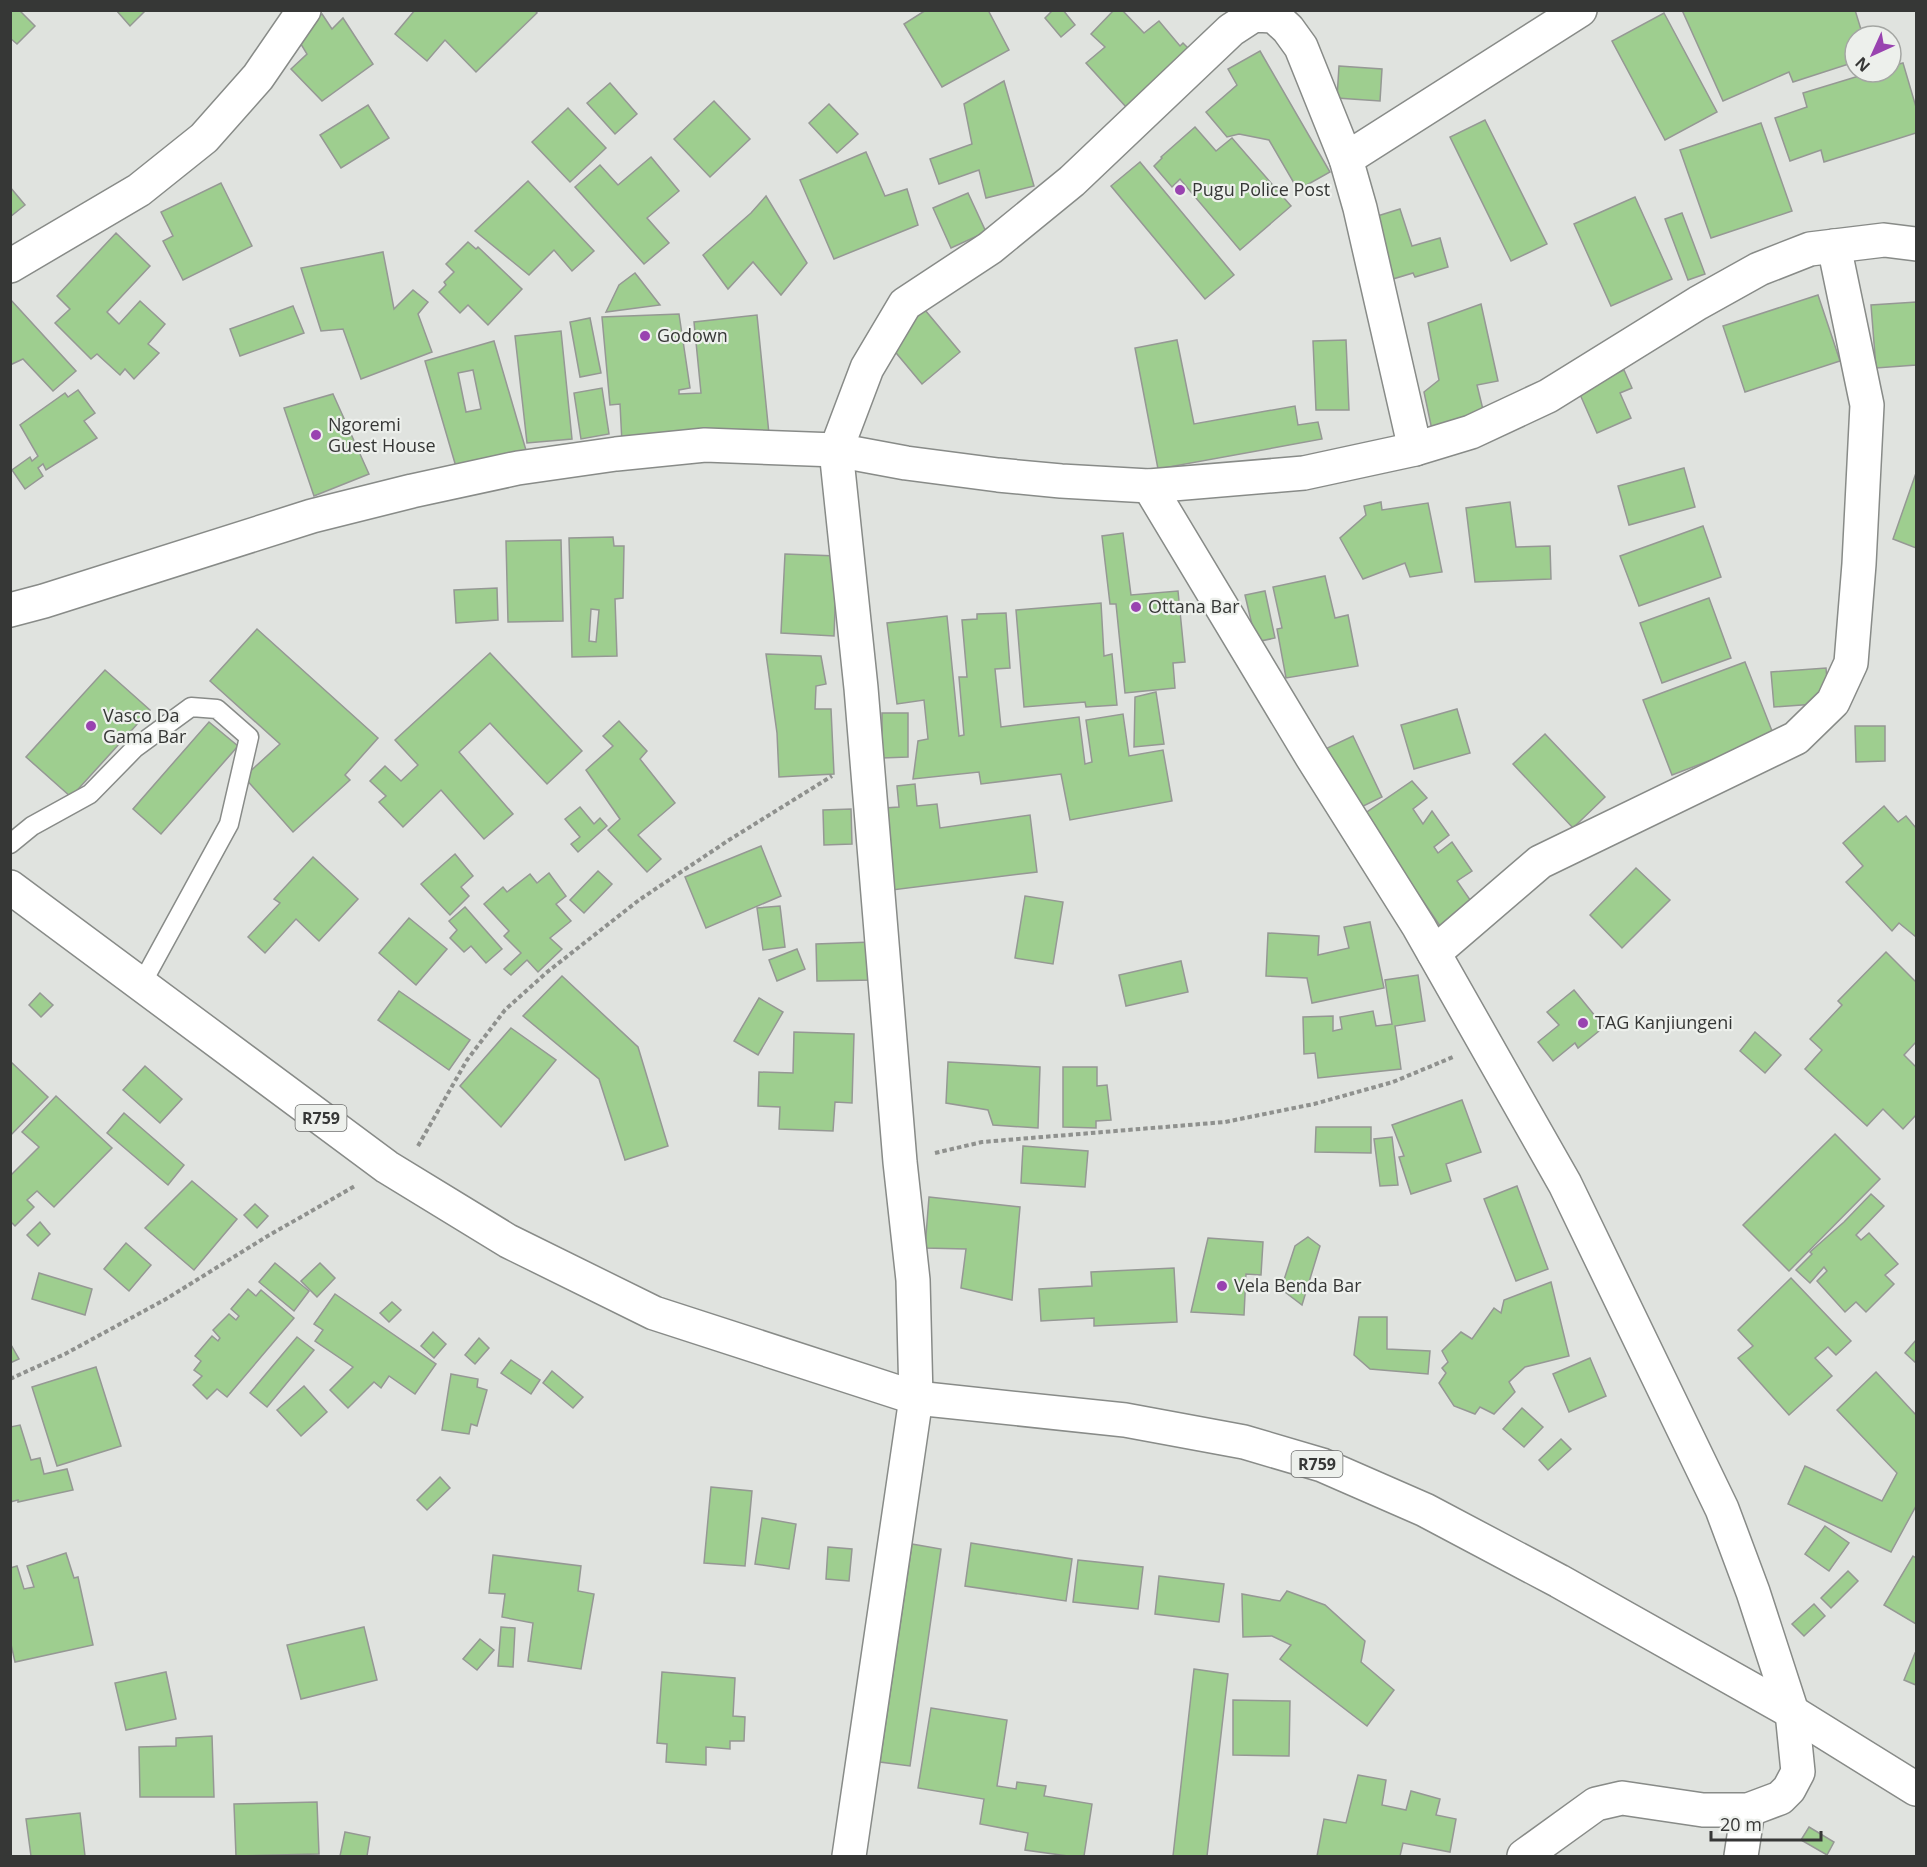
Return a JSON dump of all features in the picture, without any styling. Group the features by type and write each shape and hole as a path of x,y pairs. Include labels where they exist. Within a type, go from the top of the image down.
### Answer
{"street":[{"path":"10,266 138,190 204,138 258,77 304,10"},
{"path":"1346,159 1580,10"},
{"path":"849,1857 916,1398 913,1280 900,1162 861,688 836,450 867,368 905,304 990,248 1054,196 1223,20 1254,15 1274,16 1288,29 1301,47 1346,159 1368,242 1415,449"},
{"path":"10,610 312,516 518,468 616,454 705,445 836,450 906,463 998,475 1149,486 1304,473 1415,449 1471,432 1548,396 1698,303 1759,269 1810,249 1884,240 1917,244"},
{"path":"1434,953 1540,862 1796,738 1833,702 1851,663 1859,564 1867,405 1834,246"},
{"path":"1149,486 1312,757 1434,953 1565,1184 1722,1509 1753,1592 1792,1712 1798,1772 1789,1789 1780,1798 1748,1810 1703,1810 1623,1798 1596,1804 1524,1857"},
{"name":"R759","path":"10,887 394,1171 508,1241 654,1312 916,1398 1125,1420 1244,1442 1322,1465 1425,1510 1559,1581 1792,1712 1917,1789"},
{"path":"1741,1857 1748,1810"}],"lane":[{"path":"10,844 32,826 90,794 135,748 190,707 217,709 249,737 229,824 141,985"}],"path":[{"path":"10,1379 65,1354 166,1299 266,1237 394,1171 467,1060 505,1010 546,973 648,894 729,840 866,755"},
{"path":"900,1162 982,1142 1236,1120 1314,1104 1393,1082 1487,1044"}],"building":[{"path":"10,10 19,10 35,26 17,44 10,38"},
{"path":"116,10 146,10 130,26"},
{"path":"415,10 535,10 537,13 476,72 445,40 427,61 395,34"},
{"path":"926,10 988,10 1009,50 942,87 904,24"},
{"path":"1053,10 1063,10 1075,25 1061,37 1045,18"},
{"path":"1114,10 1122,10 1144,33 1159,21 1180,46 1183,43 1199,59 1127,108 1086,63 1105,47 1091,34"},
{"path":"1682,10 1855,10 1859,24 1843,24 1843,66 1793,82 1789,72 1723,101"},
{"path":"1664,13 1717,112 1665,140 1612,41"},
{"path":"322,14 332,29 343,18 373,64 322,101 291,69 307,54 293,31"},
{"path":"1260,51 1330,172 1298,190 1269,140 1239,134 1227,137 1206,112 1237,85 1228,69"},
{"path":"1903,63 1916,107 1916,133 1824,162 1821,150 1790,161 1775,118 1807,107 1803,93 1843,81 1843,84 1903,84"},
{"path":"1339,66 1382,69 1380,101 1337,98"},
{"path":"1004,81 1034,186 986,198 979,170 939,184 930,159 972,144 964,104"},
{"path":"610,83 637,114 615,134 587,103"},
{"path":"714,101 750,139 710,177 674,139"},
{"path":"829,104 858,134 837,153 809,123"},
{"path":"368,105 389,138 341,168 320,135"},
{"path":"568,108 606,148 570,182 532,142"},
{"path":"1485,120 1547,244 1511,261 1450,137"},
{"path":"1761,123 1792,211 1711,238 1680,150"},
{"path":"1195,127 1216,151 1232,138 1291,206 1240,250 1180,179 1172,187 1154,166"},
{"path":"866,152 885,196 907,189 918,225 834,259 800,180"},
{"path":"651,157 679,191 647,218 669,243 644,264 575,187 600,165 618,185"},
{"path":"1140,162 1234,275 1205,299 1111,186"},
{"path":"528,181 594,251 572,271 554,250 529,275 475,231"},
{"path":"221,183 252,246 183,280 163,241 173,236 161,212"},
{"path":"10,187 25,205 10,217"},
{"path":"968,193 986,232 951,248 933,208"},
{"path":"766,196 807,263 781,295 753,262 728,289 703,255 751,213"},
{"path":"1635,197 1672,279 1611,306 1574,224"},
{"path":"1400,209 1412,246 1440,238 1448,267 1415,277 1413,273 1393,279 1374,217"},
{"path":"1682,213 1705,274 1688,280 1665,219"},
{"path":"116,233 150,266 107,312 119,324 140,301 165,324 148,344 159,353 134,379 125,369 120,375 97,354 91,359 55,323 70,309 57,296"},
{"path":"468,242 476,249 478,247 522,289 488,325 468,305 460,313 439,292 446,285 444,282 454,272 446,264"},
{"path":"383,252 394,309 413,290 428,302 418,314 432,352 361,379 343,329 321,331 301,268"},
{"path":"635,273 660,305 606,312 619,285"},
{"path":"1818,295 1840,361 1745,392 1723,326"},
{"path":"10,299 76,371 53,391 23,359 10,365"},
{"path":"1916,302 1916,365 1876,368 1871,305"},
{"path":"1481,304 1498,381 1477,385 1486,422 1432,430 1424,392 1439,380 1428,323"},
{"path":"293,306 304,333 240,356 230,329"},
{"path":"925,310 960,352 922,384 887,342"},
{"path":"679,314 690,388 679,390 679,394 701,393 694,322 757,315 769,434 622,443 620,404 610,405 602,317"},
{"path":"590,318 601,373 580,377 570,322"},
{"path":"561,331 572,439 527,443 515,336"},
{"path":"1177,340 1194,424 1295,406 1298,425 1318,422 1322,439 1158,469 1135,348"},
{"path":"1346,340 1349,410 1316,410 1313,341"},
{"path":"494,341 528,457 459,477 425,361","holes":["473,370 481,409 466,412 458,373"]},
{"path":"1624,370 1632,388 1620,393 1631,418 1597,433 1578,390"},
{"path":"602,388 609,434 581,439 574,393"},
{"path":"78,390 95,413 84,421 97,438 46,470 43,464 38,468 43,476 25,489 12,470 30,457 32,461 38,456 20,425 65,393 68,397"},
{"path":"333,394 369,474 314,496 284,408"},
{"path":"1684,468 1695,507 1629,525 1618,486"},
{"path":"1916,473 1916,548 1893,539"},
{"path":"1381,502 1382,510 1428,503 1442,572 1410,577 1405,563 1363,579 1340,538 1366,515 1364,506"},
{"path":"1510,502 1516,547 1550,546 1551,579 1475,582 1466,508"},
{"path":"1703,526 1721,577 1639,606 1620,556"},
{"path":"1123,533 1131,595 1178,591 1185,662 1173,663 1175,688 1125,693 1116,604 1110,604 1102,536"},
{"path":"613,537 614,546 624,546 623,598 615,599 617,656 572,657 569,538","holes":["591,609 599,610 596,642 589,641"]},
{"path":"561,540 563,621 508,622 506,541"},
{"path":"785,554 837,556 834,636 781,633"},
{"path":"1325,576 1335,618 1348,615 1358,666 1286,678 1277,629 1282,628 1273,587"},
{"path":"497,588 498,620 456,623 454,590"},
{"path":"1265,591 1275,638 1256,642 1245,595"},
{"path":"1709,598 1731,658 1662,683 1640,623"},
{"path":"1101,603 1104,656 1112,654 1117,705 1086,707 1085,702 1024,707 1016,610"},
{"path":"1006,613 1010,668 995,669 1001,727 1079,717 1085,764 1092,762 1086,720 1123,714 1129,756 1163,750 1172,801 1070,820 1061,774 981,784 979,772 913,779 918,741 928,739 924,700 897,704 887,623 947,616 959,736 964,735 959,677 967,677 962,620 977,619 977,614"},
{"path":"257,629 378,738 345,775 350,780 293,832 244,777 280,744 210,681"},
{"path":"490,653 582,751 547,784 490,723 459,752 513,814 484,839 441,790 403,827 379,802 386,796 370,781 385,766 401,781 418,765 395,740"},
{"path":"766,654 821,656 826,684 816,686 815,709 831,709 834,774 779,777 777,733"},
{"path":"1745,662 1774,736 1672,775 1643,700"},
{"path":"1826,668 1829,703 1774,707 1771,672"},
{"path":"105,670 150,710 71,797 26,757"},
{"path":"1156,692 1164,744 1134,747 1135,697"},
{"path":"1457,709 1470,753 1414,769 1401,725"},
{"path":"882,713 908,713 908,757 882,758"},
{"path":"619,721 647,751 640,759 675,803 638,835 661,859 647,872 608,830 620,819 586,770 613,746 603,736"},
{"path":"209,722 238,746 161,834 133,809"},
{"path":"1855,726 1885,726 1885,761 1856,762"},
{"path":"1545,734 1605,797 1573,828 1513,764"},
{"path":"1353,736 1382,797 1353,811 1323,750"},
{"path":"1412,781 1427,798 1413,809 1423,824 1432,811 1449,835 1434,847 1438,853 1452,842 1472,871 1457,881 1475,907 1442,929 1364,814"},
{"path":"915,784 917,806 937,804 940,828 1030,815 1037,872 892,890 884,808 899,807 897,786"},
{"path":"1884,806 1898,822 1906,816 1916,828 1916,937 1899,923 1892,931 1846,882 1863,866 1843,843"},
{"path":"580,807 594,824 600,818 607,826 578,852 571,844 580,837 565,819"},
{"path":"851,809 852,844 824,845 823,810"},
{"path":"761,846 781,896 706,928 685,877"},
{"path":"455,854 473,876 461,887 469,896 450,915 421,884"},
{"path":"313,857 358,899 319,941 296,919 265,953 248,937 280,903 274,899"},
{"path":"1636,868 1670,900 1622,948 1590,915"},
{"path":"598,871 612,884 584,913 570,900"},
{"path":"549,873 566,896 556,904 571,921 550,938 562,949 538,972 527,960 511,975 504,969 521,953 504,936 509,931 484,904 503,887 507,892 530,874 537,883"},
{"path":"1025,896 1063,902 1053,964 1015,958"},
{"path":"780,906 785,947 763,950 757,908"},
{"path":"465,907 502,949 486,963 471,946 464,952 450,938 457,930 449,921"},
{"path":"409,918 447,949 416,985 379,953"},
{"path":"1370,922 1384,988 1312,1003 1307,978 1266,976 1268,933 1319,936 1318,955 1349,948 1344,927"},
{"path":"872,942 874,980 817,981 816,944"},
{"path":"797,949 805,969 777,981 769,960"},
{"path":"1886,952 1916,982 1916,1042 1904,1055 1916,1067 1916,1115 1903,1129 1883,1109 1867,1126 1805,1069 1822,1050 1810,1039 1842,1005 1838,1001"},
{"path":"1181,961 1188,992 1126,1006 1119,975"},
{"path":"1418,975 1425,1021 1395,1026 1401,1069 1318,1078 1315,1053 1304,1054 1303,1017 1333,1016 1333,1031 1342,1029 1340,1017 1373,1011 1376,1026 1392,1024 1385,980"},
{"path":"562,976 638,1047 668,1146 625,1160 599,1079 523,1016"},
{"path":"1574,990 1604,1027 1578,1048 1575,1043 1553,1061 1538,1042 1559,1025 1547,1012"},
{"path":"399,991 470,1040 449,1070 378,1020"},
{"path":"40,993 53,1005 41,1017 29,1005"},
{"path":"759,998 783,1012 758,1055 734,1041"},
{"path":"511,1028 556,1060 501,1127 460,1086"},
{"path":"794,1032 854,1034 852,1103 835,1102 833,1131 779,1129 780,1107 758,1106 759,1072 793,1073"},
{"path":"1755,1032 1781,1055 1765,1073 1740,1051"},
{"path":"10,1061 48,1097 10,1136"},
{"path":"948,1062 1040,1067 1038,1128 993,1125 988,1110 946,1103"},
{"path":"145,1066 182,1099 160,1123 123,1090"},
{"path":"1063,1067 1097,1067 1097,1086 1107,1085 1111,1120 1096,1121 1096,1128 1063,1127"},
{"path":"56,1096 112,1148 54,1207 37,1191 27,1200 34,1207 15,1226 10,1221 10,1176 39,1147 22,1132"},
{"path":"1462,1100 1481,1152 1446,1164 1451,1181 1411,1194 1399,1157 1404,1156 1392,1125"},
{"path":"124,1113 184,1165 168,1185 107,1133"},
{"path":"1316,1127 1371,1127 1371,1153 1315,1152"},
{"path":"1835,1134 1880,1179 1789,1271 1743,1225"},
{"path":"1392,1137 1398,1185 1380,1186 1374,1139"},
{"path":"1023,1146 1088,1151 1085,1187 1021,1183"},
{"path":"192,1181 237,1219 194,1270 145,1228"},
{"path":"1517,1186 1548,1269 1516,1281 1484,1199"},
{"path":"1871,1194 1884,1206 1856,1235 1861,1240 1869,1233 1898,1264 1885,1275 1894,1284 1866,1312 1856,1302 1845,1312 1817,1281 1827,1271 1824,1267 1810,1283 1796,1270 1812,1254 1810,1252"},
{"path":"929,1197 1020,1207 1012,1300 961,1288 966,1249 925,1248"},
{"path":"255,1204 268,1216 257,1228 244,1215"},
{"path":"40,1222 50,1234 38,1246 27,1235"},
{"path":"1308,1237 1320,1246 1302,1305 1281,1289 1295,1246"},
{"path":"1208,1238 1263,1242 1261,1275 1246,1274 1244,1315 1191,1312"},
{"path":"126,1243 151,1265 129,1291 104,1269"},
{"path":"275,1263 309,1291 294,1311 259,1282"},
{"path":"320,1263 335,1278 317,1297 301,1281"},
{"path":"1174,1268 1177,1322 1094,1326 1094,1318 1041,1321 1039,1289 1092,1286 1091,1272"},
{"path":"39,1273 92,1289 85,1315 32,1299"},
{"path":"1791,1278 1851,1341 1836,1355 1828,1347 1815,1358 1832,1376 1789,1415 1738,1358 1753,1346 1738,1330"},
{"path":"1551,1282 1569,1356 1525,1367 1509,1382 1515,1392 1494,1414 1480,1407 1475,1414 1454,1406 1439,1383 1446,1373 1442,1368 1448,1362 1442,1351 1461,1332 1472,1339 1494,1308 1501,1313 1504,1300"},
{"path":"248,1289 256,1296 261,1290 294,1318 227,1397 217,1389 207,1399 193,1385 202,1376 194,1370 201,1361 195,1356 212,1336 218,1341 220,1338 213,1330 229,1314 236,1320 239,1316 231,1309"},
{"path":"335,1294 436,1364 415,1394 389,1376 381,1388 374,1382 348,1408 330,1390 353,1367 315,1341 323,1330 314,1324"},
{"path":"392,1302 401,1310 389,1322 380,1313"},
{"path":"1359,1317 1387,1317 1387,1349 1430,1351 1428,1374 1370,1369 1354,1355"},
{"path":"433,1332 446,1344 434,1358 421,1346"},
{"path":"297,1337 314,1350 267,1407 250,1393"},
{"path":"479,1338 489,1348 475,1364 465,1355"},
{"path":"1916,1340 1916,1363 1905,1353"},
{"path":"10,1343 19,1359 10,1363"},
{"path":"1590,1358 1606,1396 1569,1412 1553,1374"},
{"path":"511,1360 540,1380 531,1394 501,1373"},
{"path":"96,1367 121,1446 57,1466 32,1387"},
{"path":"552,1371 583,1397 573,1408 543,1383"},
{"path":"1876,1372 1916,1415 1916,1506 1891,1552 1788,1504 1805,1466 1882,1501 1897,1473 1837,1410"},
{"path":"451,1374 478,1379 477,1387 487,1390 477,1426 471,1424 469,1434 442,1430"},
{"path":"304,1386 327,1412 301,1436 277,1410"},
{"path":"1522,1408 1543,1427 1524,1447 1503,1429"},
{"path":"20,1425 31,1460 40,1458 44,1474 67,1469 73,1490 10,1502 10,1427"},
{"path":"1561,1439 1571,1449 1548,1470 1539,1460"},
{"path":"440,1477 450,1488 427,1510 417,1500"},
{"path":"711,1487 752,1491 745,1566 704,1563"},
{"path":"762,1518 796,1524 789,1569 755,1564"},
{"path":"1825,1526 1849,1543 1829,1571 1805,1554"},
{"path":"971,1543 1072,1559 1066,1601 965,1586"},
{"path":"912,1544 941,1549 910,1766 880,1762"},
{"path":"828,1547 852,1549 849,1581 826,1579"},
{"path":"66,1553 74,1578 78,1577 93,1645 15,1662 10,1640 10,1568 17,1566 24,1589 34,1587 27,1566"},
{"path":"493,1555 581,1566 578,1591 594,1594 581,1669 528,1661 533,1623 502,1617 505,1594 489,1593"},
{"path":"1913,1556 1916,1558 1916,1624 1884,1605"},
{"path":"1078,1560 1143,1567 1138,1609 1073,1602"},
{"path":"1848,1571 1858,1581 1831,1608 1821,1598"},
{"path":"1159,1576 1224,1584 1219,1622 1155,1614"},
{"path":"1287,1591 1325,1605 1365,1641 1361,1662 1394,1690 1367,1726 1280,1659 1291,1645 1272,1636 1243,1637 1242,1594 1280,1601"},
{"path":"1814,1604 1825,1616 1804,1636 1792,1624"},
{"path":"364,1627 377,1680 301,1699 287,1645"},
{"path":"501,1627 515,1628 513,1667 498,1666"},
{"path":"480,1639 494,1650 477,1670 463,1659"},
{"path":"1916,1654 1916,1685 1904,1680"},
{"path":"1194,1669 1228,1674 1207,1856 1173,1856"},
{"path":"166,1672 176,1719 126,1730 115,1683"},
{"path":"662,1672 735,1678 733,1716 745,1717 744,1741 730,1741 730,1749 706,1747 706,1765 666,1762 667,1744 657,1743"},
{"path":"1233,1700 1290,1701 1289,1756 1233,1755"},
{"path":"931,1708 1007,1720 997,1786 1016,1789 1017,1782 1046,1786 1044,1796 1092,1804 1084,1856 1025,1850 1028,1833 980,1824 984,1799 918,1788"},
{"path":"212,1736 214,1797 140,1797 139,1747 176,1746 176,1738"},
{"path":"1358,1775 1386,1780 1382,1805 1406,1810 1411,1791 1440,1799 1436,1815 1456,1819 1450,1852 1403,1843 1400,1856 1317,1856 1324,1819 1346,1823"},
{"path":"317,1802 319,1854 236,1856 234,1804"},
{"path":"80,1813 85,1856 31,1856 26,1819"},
{"path":"1809,1827 1834,1842 1827,1855 1801,1840"},
{"path":"345,1832 370,1837 367,1856 340,1856"}],"place":[{"name":"Pugu Police Post","path":"1180,190"},
{"name":"Godown","path":"645,336"},
{"name":"Ngoremi Guest House","path":"316,435"},
{"name":"Ottana Bar","path":"1136,607"},
{"name":"Vasco Da Gama Bar","path":"91,726"},
{"name":"TAG Kanjiungeni","path":"1583,1023"},
{"name":"Vela Benda Bar","path":"1222,1286"}]}
